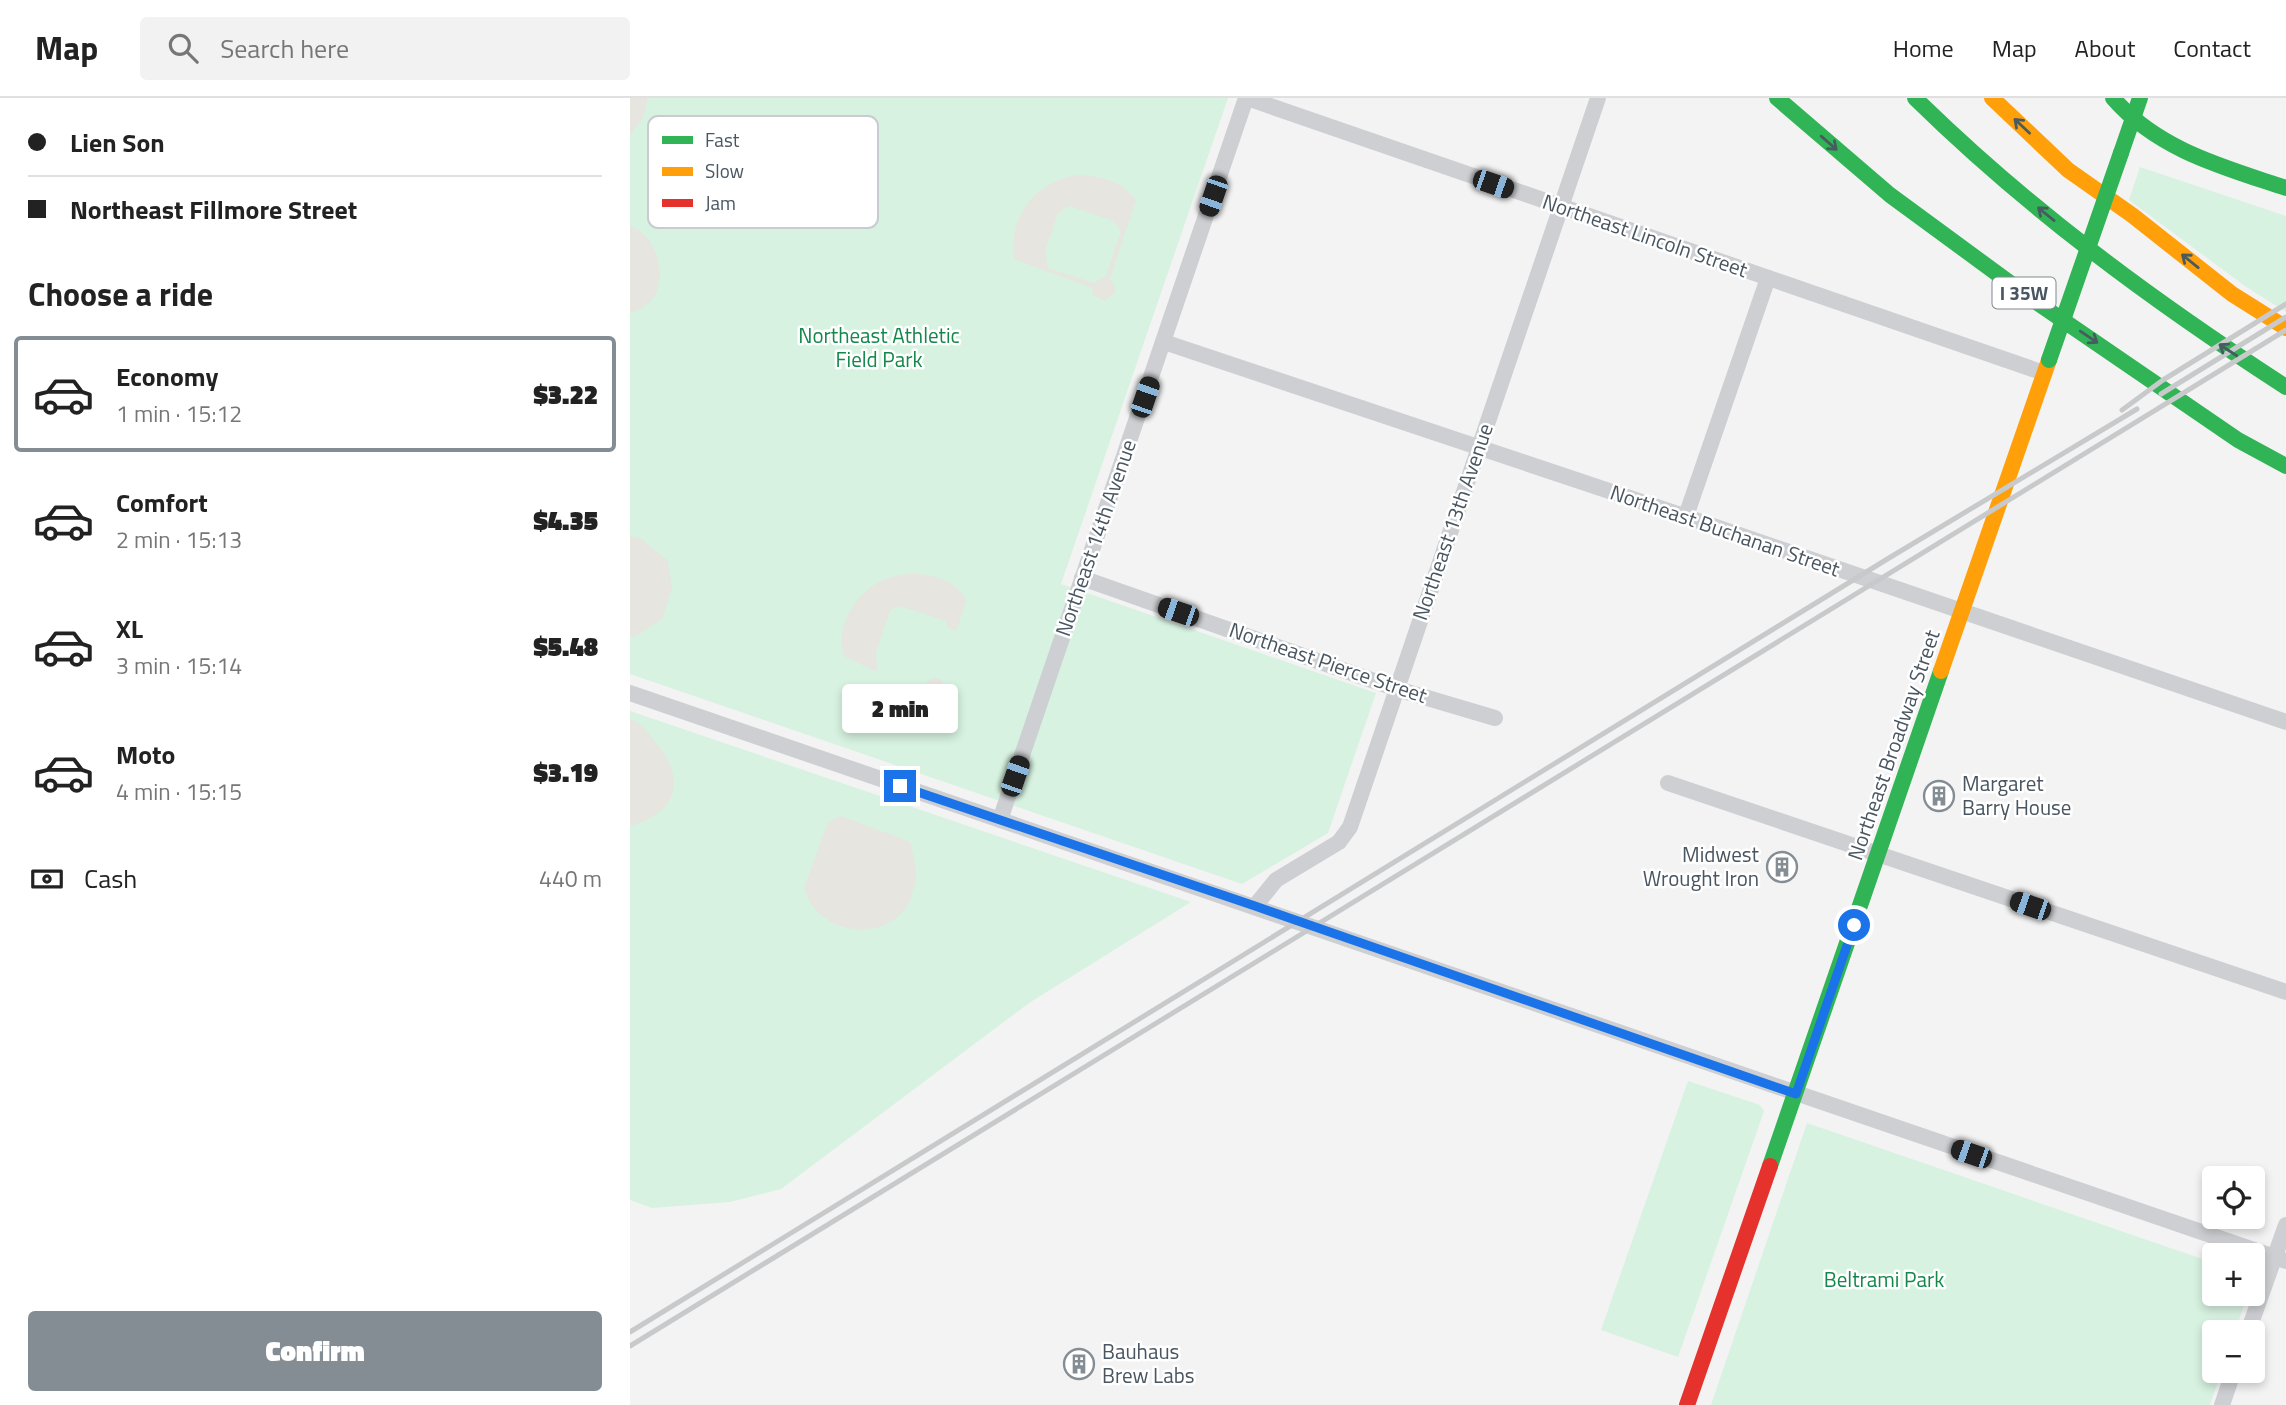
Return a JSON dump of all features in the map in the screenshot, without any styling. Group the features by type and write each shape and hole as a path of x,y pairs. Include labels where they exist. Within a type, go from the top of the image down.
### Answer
{"main road":[{"name":"I 35W","path":"1777,98 1889,195 2019,290 2238,440 2286,466"},
{"path":"1915,98 1956,139 2120,274 2201,333 2286,387"},
{"path":"1992,98 2068,170 2132,215 2232,294 2286,328"},
{"path":"2113,98 2132,120 2163,141 2229,169 2286,188"},
{"name":"Northeast Broadway Street","path":"1687,1405 2140,98"}],"street":[{"name":"Northeast Lincoln Street","path":"1246,98 1768,278 2046,367"},
{"name":"Northeast 14th Avenue","path":"1000,820 1246,98"},
{"name":"Northeast 13th Avenue","path":"1255,906 1276,880 1339,842 1350,827 1598,98"},
{"path":"1686,516 1768,278"},
{"name":"Northeast Buchanan Street","path":"1164,342 1686,516 2286,722"},
{"name":"Northeast Pierce Street","path":"1082,579 1397,689 1495,718"},
{"path":"630,693 2280,1259"},
{"path":"1668,783 2286,992"},
{"path":"2253,1320 2280,1259 2286,1225"},
{"path":"2222,1405 2230,1383"}],"green space":[{"name":"Northeast Athletic Field Park","path":"630,98 1228,98 1061,584 1376,693 1328,833 1242,884 630,674"},
{"path":"2140,167 2286,216 2286,312 2245,286 2129,200"},
{"path":"630,711 1191,902 1029,1003 781,1189 730,1202 652,1208 630,1200"},
{"path":"1688,1081 1760,1105 1764,1111 1678,1357 1601,1330"},
{"name":"Beltrami Park","path":"1807,1123 2202,1259 2202,1306 2244,1306 2239,1320 2202,1320 2202,1383 2218,1383 2210,1405 1711,1405"}],"sand":[{"path":"630,98 647,98 647,101 643,118 630,135"},
{"path":"1078,175 1103,178 1124,188 1136,200 1110,279 1115,293 1104,301 1093,295 1092,288 1014,259 1016,229 1028,203 1049,185","holes":["1069,206 1114,221 1121,231 1106,276 1094,283 1048,268 1045,251 1058,213"]},
{"path":"630,226 647,238 653,247 659,278 651,301 630,313"},
{"path":"630,536 640,538 668,561 672,588 662,619 634,637 630,635"},
{"path":"914,573 944,580 962,594 966,601 956,631 948,628 946,621 900,606 890,610 876,652 877,672 844,656 842,634 845,623 849,612 863,594 881,581"},
{"path":"931,678 939,678 945,688 939,698 931,698 925,692 925,684"},
{"path":"630,719 644,727 664,754 674,780 668,803 646,820 630,826"},
{"path":"841,816 910,842 916,875 912,895 905,909 882,926 853,929 839,925 814,908 804,889 828,822"}],"railway":[{"path":"2122,410 2163,380 2286,304"},
{"path":"2161,394 2286,317"},
{"path":"630,1346 2286,330"},
{"path":"630,1332 1889,558 2137,409"}],"traffic: fast":[{"path":"1777,98 1890,195 2029,297 2238,440 2286,466"},
{"path":"1915,98 2002,178 2093,252 2286,387"},
{"path":"2113,98 2131,116 2171,144 2215,164 2286,188"},
{"path":"2121,153 2140,98"},
{"path":"2049,360 2121,153"},
{"path":"1770,1166 1941,671"}],"traffic: slow":[{"path":"1992,98 2068,170 2132,215 2232,294 2286,328"},
{"path":"1941,671 2049,360"}],"traffic: jam":[{"path":"1687,1405 1770,1166"}],"place":[{"name":"Margaret Barry House","path":"1939,796"},
{"name":"Midwest Wrought Iron","path":"1782,867"},
{"name":"Bauhaus Brew Labs","path":"1079,1364"}],"route":[{"path":"900,786 1796,1094 1854,925"}]}
